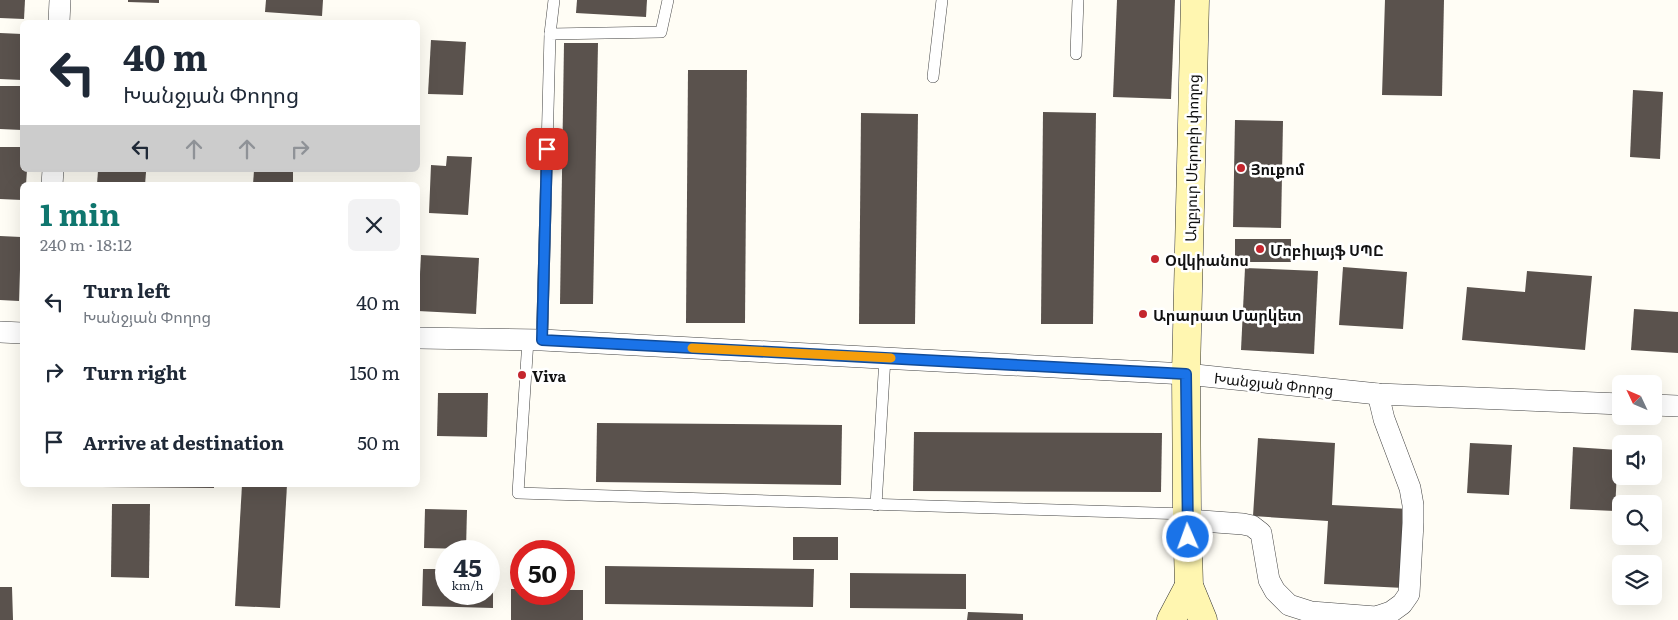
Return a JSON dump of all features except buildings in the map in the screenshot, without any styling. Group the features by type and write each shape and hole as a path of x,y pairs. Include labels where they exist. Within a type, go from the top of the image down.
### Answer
{"main road":[{"name":"Աղբյուր Սերոբի փողոց","path":"1189,586 1186,374 1195,0"},
{"path":"1171,620 1189,586"},
{"path":"1189,586 1203,620"}],"street":[{"path":"59,20 60,0"},
{"path":"0,332 20,333"},
{"name":"Խանջյան Փողոց","path":"420,338 535,340 1186,374 1378,394 1612,404"},
{"path":"1187,517 1243,524 1252,526 1261,533 1268,580 1275,591 1289,605 1311,612 1376,617 1391,612 1402,604 1409,594 1414,523 1413,505 1410,488 1384,420 1378,394"},
{"path":"1662,405 1678,406"}],"lane":[{"path":"554,0 550,34 535,340 518,493 1187,517"},
{"path":"550,34 661,32 668,0"},
{"path":"933,77 942,0"},
{"path":"1076,54 1078,0"},
{"path":"876,505 885,358"}],"slow traffic":[{"path":"692,348 891,358"}],"place":[{"name":"Յուքոմ","path":"1241,168"},
{"name":"Մոբիլայֆ ՍՊԸ","path":"1260,249"},
{"name":"Օվկիանոս","path":"1155,259"},
{"name":"Արարատ Մարկետ","path":"1143,314"},
{"name":"Viva","path":"522,375"}],"route":[{"path":"547,149 542,340 1186,374 1188,537"}]}
